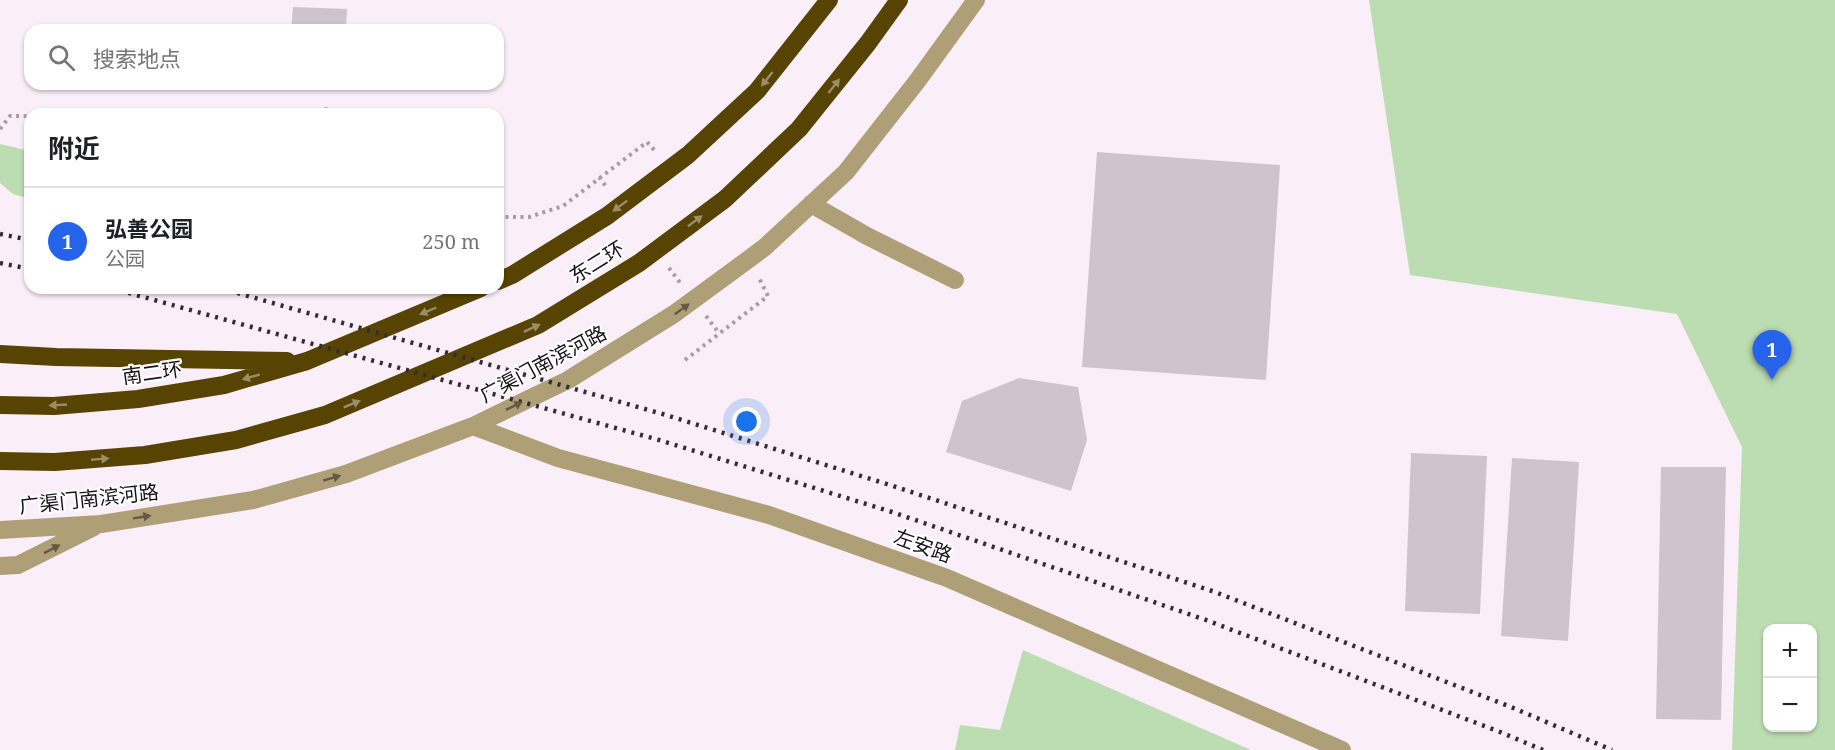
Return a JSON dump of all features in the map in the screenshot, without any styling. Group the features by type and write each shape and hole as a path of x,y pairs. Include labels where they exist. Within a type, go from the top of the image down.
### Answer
{"highway":[{"name":"东二环","path":"504,278 607,216 688,155 757,91 829,0"},
{"name":"东二环","path":"0,461 56,462 145,455 236,440 326,415 538,325 639,263 724,199 799,129 868,43 899,0"},
{"path":"0,354 68,358 307,361 467,294"},
{"name":"南二环","path":"0,405 54,406 138,399 224,385 307,361"}],"street":[{"name":"广渠门南滨河路","path":"0,530 101,524 253,500 346,474 473,426 568,380 674,314 765,247 846,172 918,80 976,0"},
{"path":"811,204 867,236 955,280"},
{"name":"左安路","path":"473,426 558,458 769,515 947,578 1342,750"},
{"path":"0,566 18,565 101,524"}],"path":[{"path":"0,129 10,116 24,116"},
{"path":"504,217 529,217 562,206 647,142"},
{"path":"685,360 768,296"}],"green space":[{"path":"1369,0 1835,0 1835,750 1732,750 1742,447 1677,314 1410,275"},
{"path":"0,144 24,150 24,197 13,194 0,183"},
{"path":"1023,650 1251,750 955,750 960,725 1000,730"}],"building":[{"path":"293,7 347,9 346,24 292,24"},
{"path":"1097,152 1280,165 1266,380 1082,367"},
{"path":"1019,378 1078,387 1087,440 1071,491 946,452 962,401"},
{"path":"1411,453 1487,456 1480,614 1405,611"},
{"path":"1512,458 1579,462 1568,641 1501,636"},
{"path":"1661,467 1726,467 1721,720 1656,719"}],"railway":[{"path":"0,234 24,239"},
{"path":"0,263 24,268"},
{"path":"133,294 659,440 892,512 1206,620 1543,750"},
{"path":"241,294 666,415 893,486 1215,592 1511,707 1612,750"}],"place":[{"name":"弘善公园","path":"1772,380"}]}
